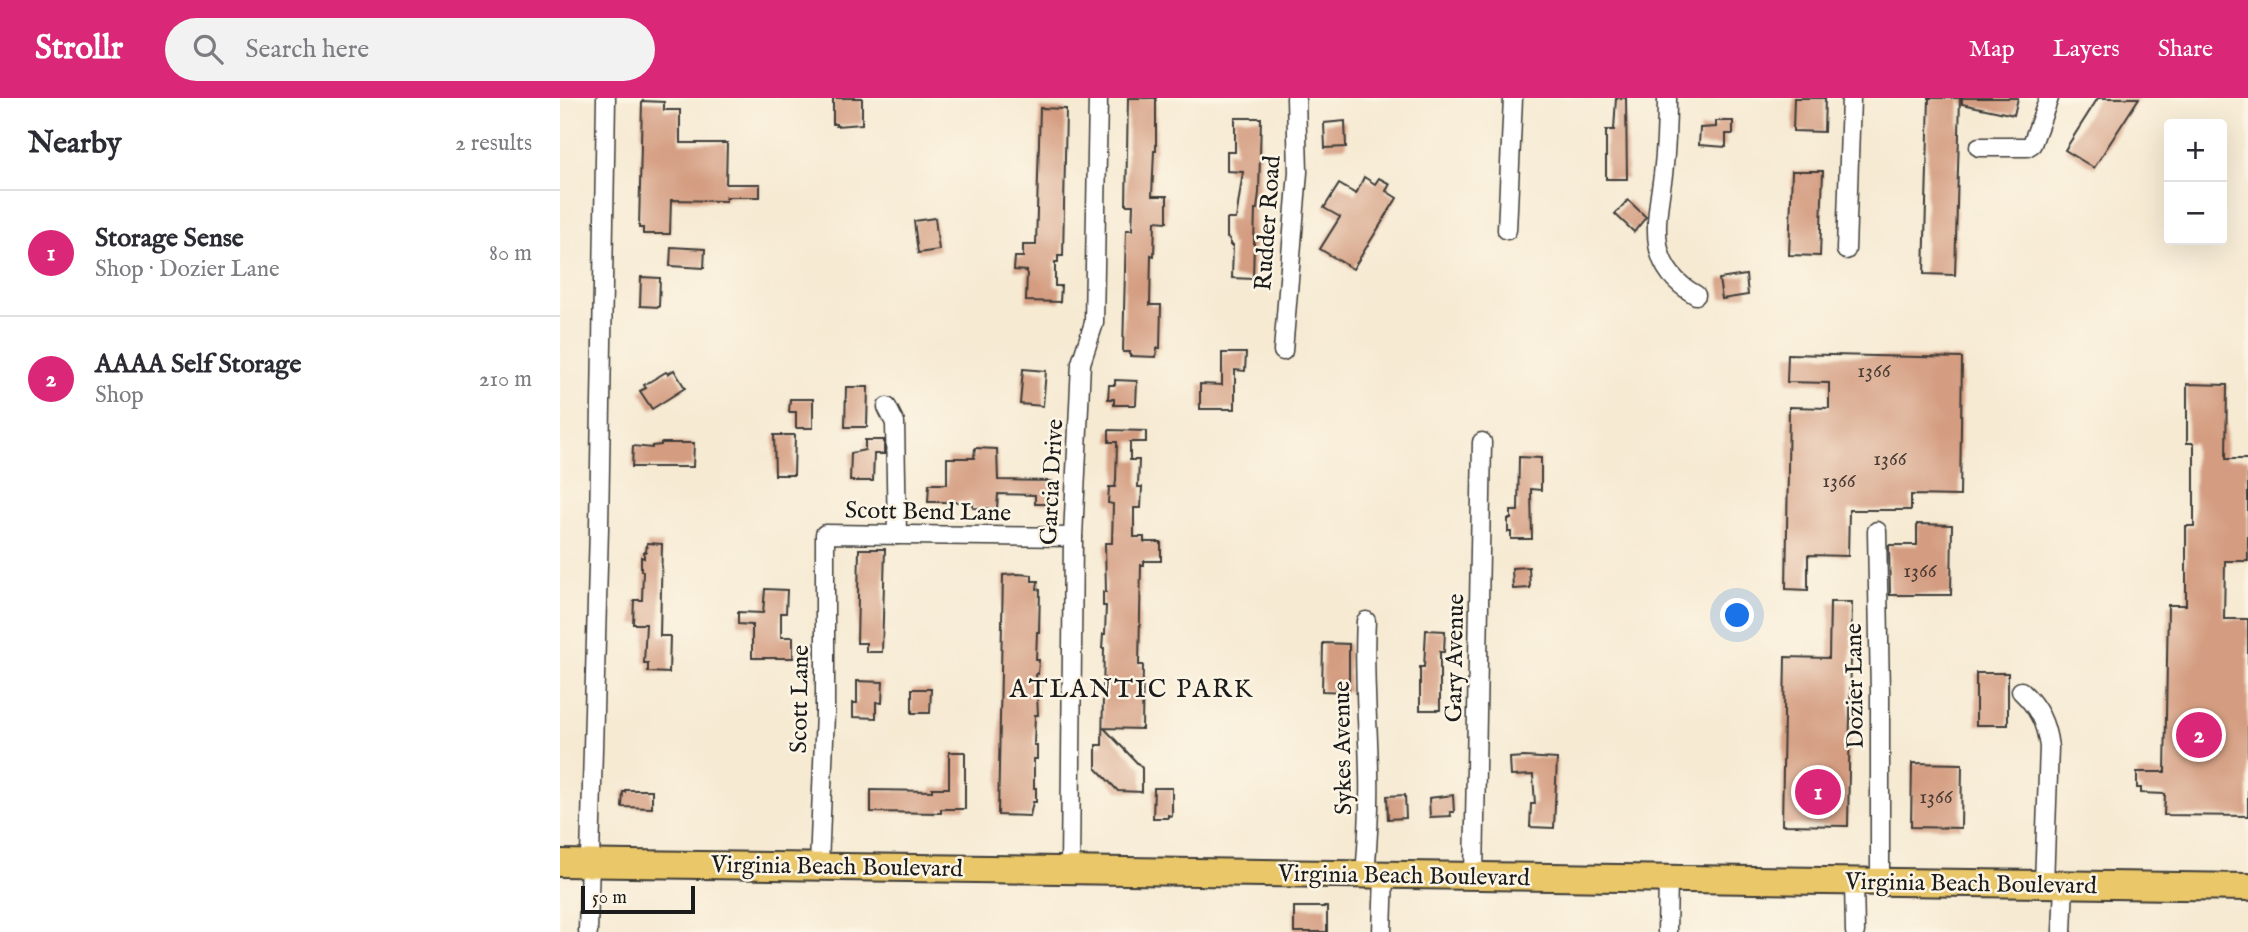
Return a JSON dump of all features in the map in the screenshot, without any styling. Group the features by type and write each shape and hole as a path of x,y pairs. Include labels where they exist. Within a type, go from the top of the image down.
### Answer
{"main road":[{"name":"Virginia Beach Boulevard","path":"560,863 2248,887"}],"street":[{"path":"588,932 606,98"},
{"name":"Garcia Drive","path":"1070,870 1073,537 1081,363 1094,323 1098,98"},
{"name":"Rudder Road","path":"1283,351 1298,173 1296,98"},
{"path":"1507,230 1513,98"},
{"path":"1667,98 1666,144 1656,231 1663,265 1672,279 1696,295"},
{"path":"1846,250 1851,98"},
{"path":"1979,147 2027,147 2032,144 2049,98"},
{"path":"887,407 895,423 897,535"},
{"name":"Gary Avenue","path":"1474,876 1482,442"},
{"name":"Dozier Lane","path":"1855,932 1867,881 1880,694 1877,531"},
{"name":"Scott Bend Lane","path":"825,534 1073,537"},
{"name":"Scott Lane","path":"819,866 825,713 825,534"},
{"name":"Sykes Avenue","path":"1366,621 1365,691 1369,785 1374,875 1382,932"},
{"path":"2021,691 2042,716 2049,747 2054,884 2062,932"},
{"path":"1667,932 1668,878"}],"building":[{"path":"833,98 862,98 862,124 833,124"},
{"path":"1128,98 1156,98 1156,151 1152,196 1167,196 1167,222 1155,221 1154,256 1151,255 1150,305 1161,305 1160,348 1157,348 1156,357 1130,356 1130,352 1123,352 1126,230 1132,230 1133,205 1126,205"},
{"path":"1616,98 1626,98 1627,179 1606,179 1606,130 1614,130"},
{"path":"1794,98 1825,98 1824,132 1793,131"},
{"path":"1929,98 1960,98 1955,275 1924,274"},
{"path":"1962,98 2018,98 2014,115 1962,104"},
{"path":"2098,98 2139,98 2094,168 2065,150"},
{"path":"642,101 664,102 664,110 680,110 680,143 727,143 726,184 760,184 760,197 726,197 726,201 671,200 670,234 643,234 643,228 639,228"},
{"path":"1040,108 1066,109 1063,256 1058,256 1058,262 1055,262 1055,286 1061,286 1060,302 1026,301 1027,271 1014,270 1015,257 1023,257 1023,245 1036,245"},
{"path":"1235,118 1261,118 1253,279 1232,278 1233,245 1230,245 1230,239 1227,238 1227,219 1236,219 1243,172 1227,171 1227,152 1235,152"},
{"path":"1345,121 1346,147 1325,148 1324,123"},
{"path":"1716,121 1733,121 1733,134 1726,134 1726,147 1699,145 1700,128 1716,127"},
{"path":"1792,171 1823,171 1820,256 1789,255"},
{"path":"1364,177 1375,184 1379,178 1390,184 1386,191 1397,198 1353,269 1320,249 1340,217 1324,208 1339,184 1356,194"},
{"path":"1628,200 1646,217 1634,232 1615,214"},
{"path":"935,218 939,250 918,253 914,221"},
{"path":"671,247 705,249 704,268 670,266"},
{"path":"1746,275 1748,295 1722,299 1719,279"},
{"path":"641,277 660,278 659,307 640,306"},
{"path":"1222,353 1246,353 1245,371 1235,370 1235,409 1200,409 1200,384 1222,385"},
{"path":"1788,354 1962,358 1960,496 1911,495 1911,510 1849,510 1848,556 1808,555 1808,590 1786,589 1789,407 1829,408 1829,383 1787,382"},
{"path":"1023,369 1046,371 1043,406 1020,404"},
{"path":"674,370 685,388 652,409 640,391 646,388 644,385"},
{"path":"1115,380 1137,381 1136,405 1114,405 1114,399 1108,399 1109,385 1115,385"},
{"path":"2187,384 2227,385 2226,459 2248,459 2248,561 2225,561 2224,619 2248,619 2248,816 2164,815 2165,794 2141,793 2141,788 2137,788 2137,772 2165,772 2168,605 2186,605 2186,526 2194,526 2194,443 2187,443"},
{"path":"846,387 868,387 867,427 845,427"},
{"path":"790,399 813,399 813,428 796,428 796,412 789,412"},
{"path":"1109,430 1146,431 1146,442 1130,442 1130,460 1139,460 1138,487 1142,487 1141,508 1134,508 1134,537 1144,537 1144,542 1161,542 1161,561 1144,561 1144,565 1141,565 1139,665 1143,665 1142,729 1104,728 1142,768 1142,792 1118,791 1096,768 1096,745 1102,745 1105,543 1112,543 1113,504 1108,503 1109,487 1115,487 1116,481 1117,442 1109,442"},
{"path":"774,435 795,435 794,475 775,475"},
{"path":"865,440 884,440 884,454 874,454 873,481 850,481 851,453 865,450"},
{"path":"661,443 694,443 693,467 632,467 633,446 652,448"},
{"path":"975,448 997,449 998,480 1051,481 1050,504 1035,504 1035,495 998,494 997,509 973,508 973,502 928,502 929,484 947,484 947,458 974,458"},
{"path":"1519,457 1541,458 1541,490 1531,489 1532,539 1511,539 1511,532 1508,532 1511,511 1518,511"},
{"path":"1917,524 1952,525 1951,595 1890,595 1889,545 1917,545"},
{"path":"647,543 662,544 660,636 670,636 669,673 648,672 648,663 644,663 646,624 633,624 634,600 642,600 641,557 644,558"},
{"path":"859,549 885,549 882,652 866,652 866,643 857,643"},
{"path":"1529,567 1530,588 1513,589 1512,568"},
{"path":"1003,575 1032,575 1032,581 1038,581 1037,589 1040,590 1036,660 1039,660 1036,674 1038,715 1035,715 1034,745 1037,745 1037,759 1034,759 1036,802 1033,802 1030,816 998,815"},
{"path":"765,589 787,590 786,613 781,613 781,637 793,637 793,658 752,658 752,625 738,624 738,612 763,613"},
{"path":"1830,602 1852,602 1848,826 1782,825 1785,657 1829,658"},
{"path":"1426,630 1445,631 1444,652 1440,652 1440,710 1420,710 1420,667 1424,667"},
{"path":"1323,643 1349,644 1349,692 1322,691"},
{"path":"1976,673 2008,673 2008,725 1976,725"},
{"path":"857,681 883,682 882,703 876,702 876,718 853,717 853,703 857,703"},
{"path":"912,689 931,689 930,713 912,713"},
{"path":"949,752 965,752 965,809 941,809 941,813 871,812 871,790 932,791 932,788 949,788"},
{"path":"1510,758 1557,759 1554,828 1530,827 1531,804 1535,804 1533,775 1511,776"},
{"path":"1912,763 1962,764 1961,828 1911,827"},
{"path":"1154,788 1172,788 1172,816 1153,818"},
{"path":"625,790 652,790 652,808 622,807"},
{"path":"1405,795 1406,818 1388,819 1387,796"},
{"path":"1453,795 1454,812 1450,812 1451,816 1430,817 1429,798"},
{"path":"1294,907 1327,907 1327,932 1294,932"}],"place":[{"name":"AAAA Self Storage","path":"2199,735"},
{"name":"Storage Sense","path":"1818,792"}],"district":[{"name":"ATLANTIC PARK","path":"1132,688"}]}
